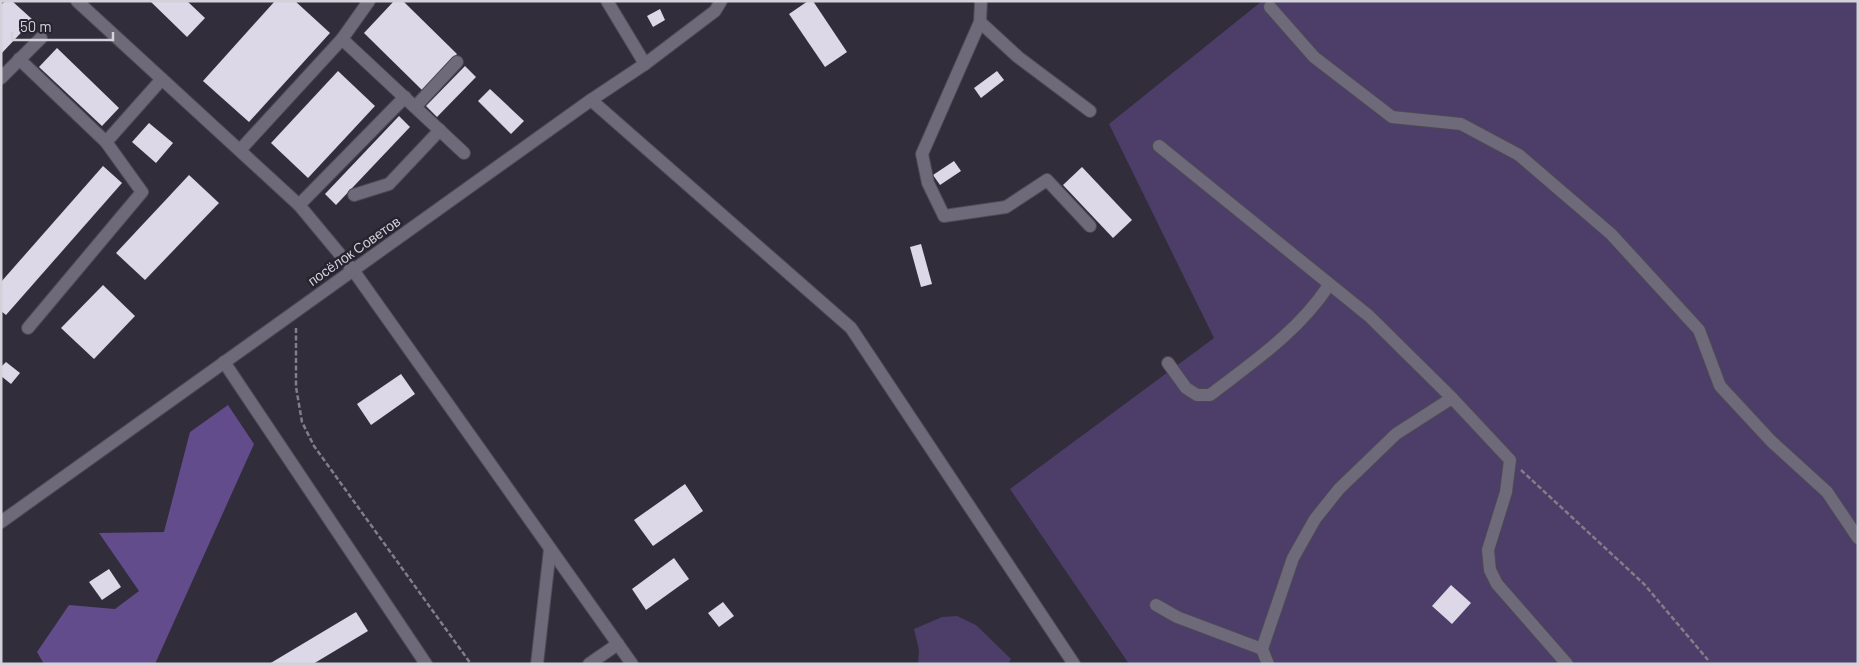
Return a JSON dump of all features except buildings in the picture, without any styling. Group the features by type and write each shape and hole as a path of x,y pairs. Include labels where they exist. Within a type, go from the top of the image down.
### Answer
{"street":[{"path":"77,1 299,205 353,270 632,664"},
{"path":"240,150 342,39 369,1"},
{"path":"607,1 645,64"},
{"path":"981,1 980,22 922,154 928,182 944,216 1006,207 1047,180 1090,226"},
{"name":"посёлок Советов","path":"1,522 591,100 645,64 715,4"},
{"path":"1270,7 1314,57 1392,117 1461,124 1519,155 1611,234 1699,330 1720,386 1771,441 1827,492 1858,538"},
{"path":"980,22 1018,57 1090,112"},
{"path":"1,78 41,38"},
{"path":"342,39 464,153"},
{"path":"19,60 106,142 142,192 28,328"},
{"path":"415,107 457,62"},
{"path":"106,142 162,79"},
{"path":"299,205 405,97"},
{"path":"591,100 851,328 1074,664"},
{"path":"354,195 389,184 440,130"},
{"path":"1159,146 1369,316 1452,398 1510,460 1506,492 1488,550 1490,570 1497,584 1567,664"},
{"path":"1168,363 1186,388 1197,396 1210,395 1280,340 1318,302 1329,285"},
{"path":"224,362 426,664"},
{"path":"1268,664 1262,648 1292,558 1315,519 1339,489 1396,434 1452,398"},
{"path":"537,664 550,549"},
{"path":"1156,605 1177,617 1262,648"},
{"path":"589,664 618,644"}],"path":[{"path":"296,311 296,387 302,422 319,454 471,664"},
{"path":"1510,460 1644,584 1708,660"}],"shaded area":[{"path":"1262,1 1858,1 1858,664 1129,664 1010,489 1214,338 1109,124"},
{"path":"228,405 254,444 155,664 44,664 37,652 69,605 115,609 139,591 99,533 164,532 190,432"},
{"path":"957,616 976,625 1011,659 1008,664 918,664 919,650 914,629 942,617"}]}
